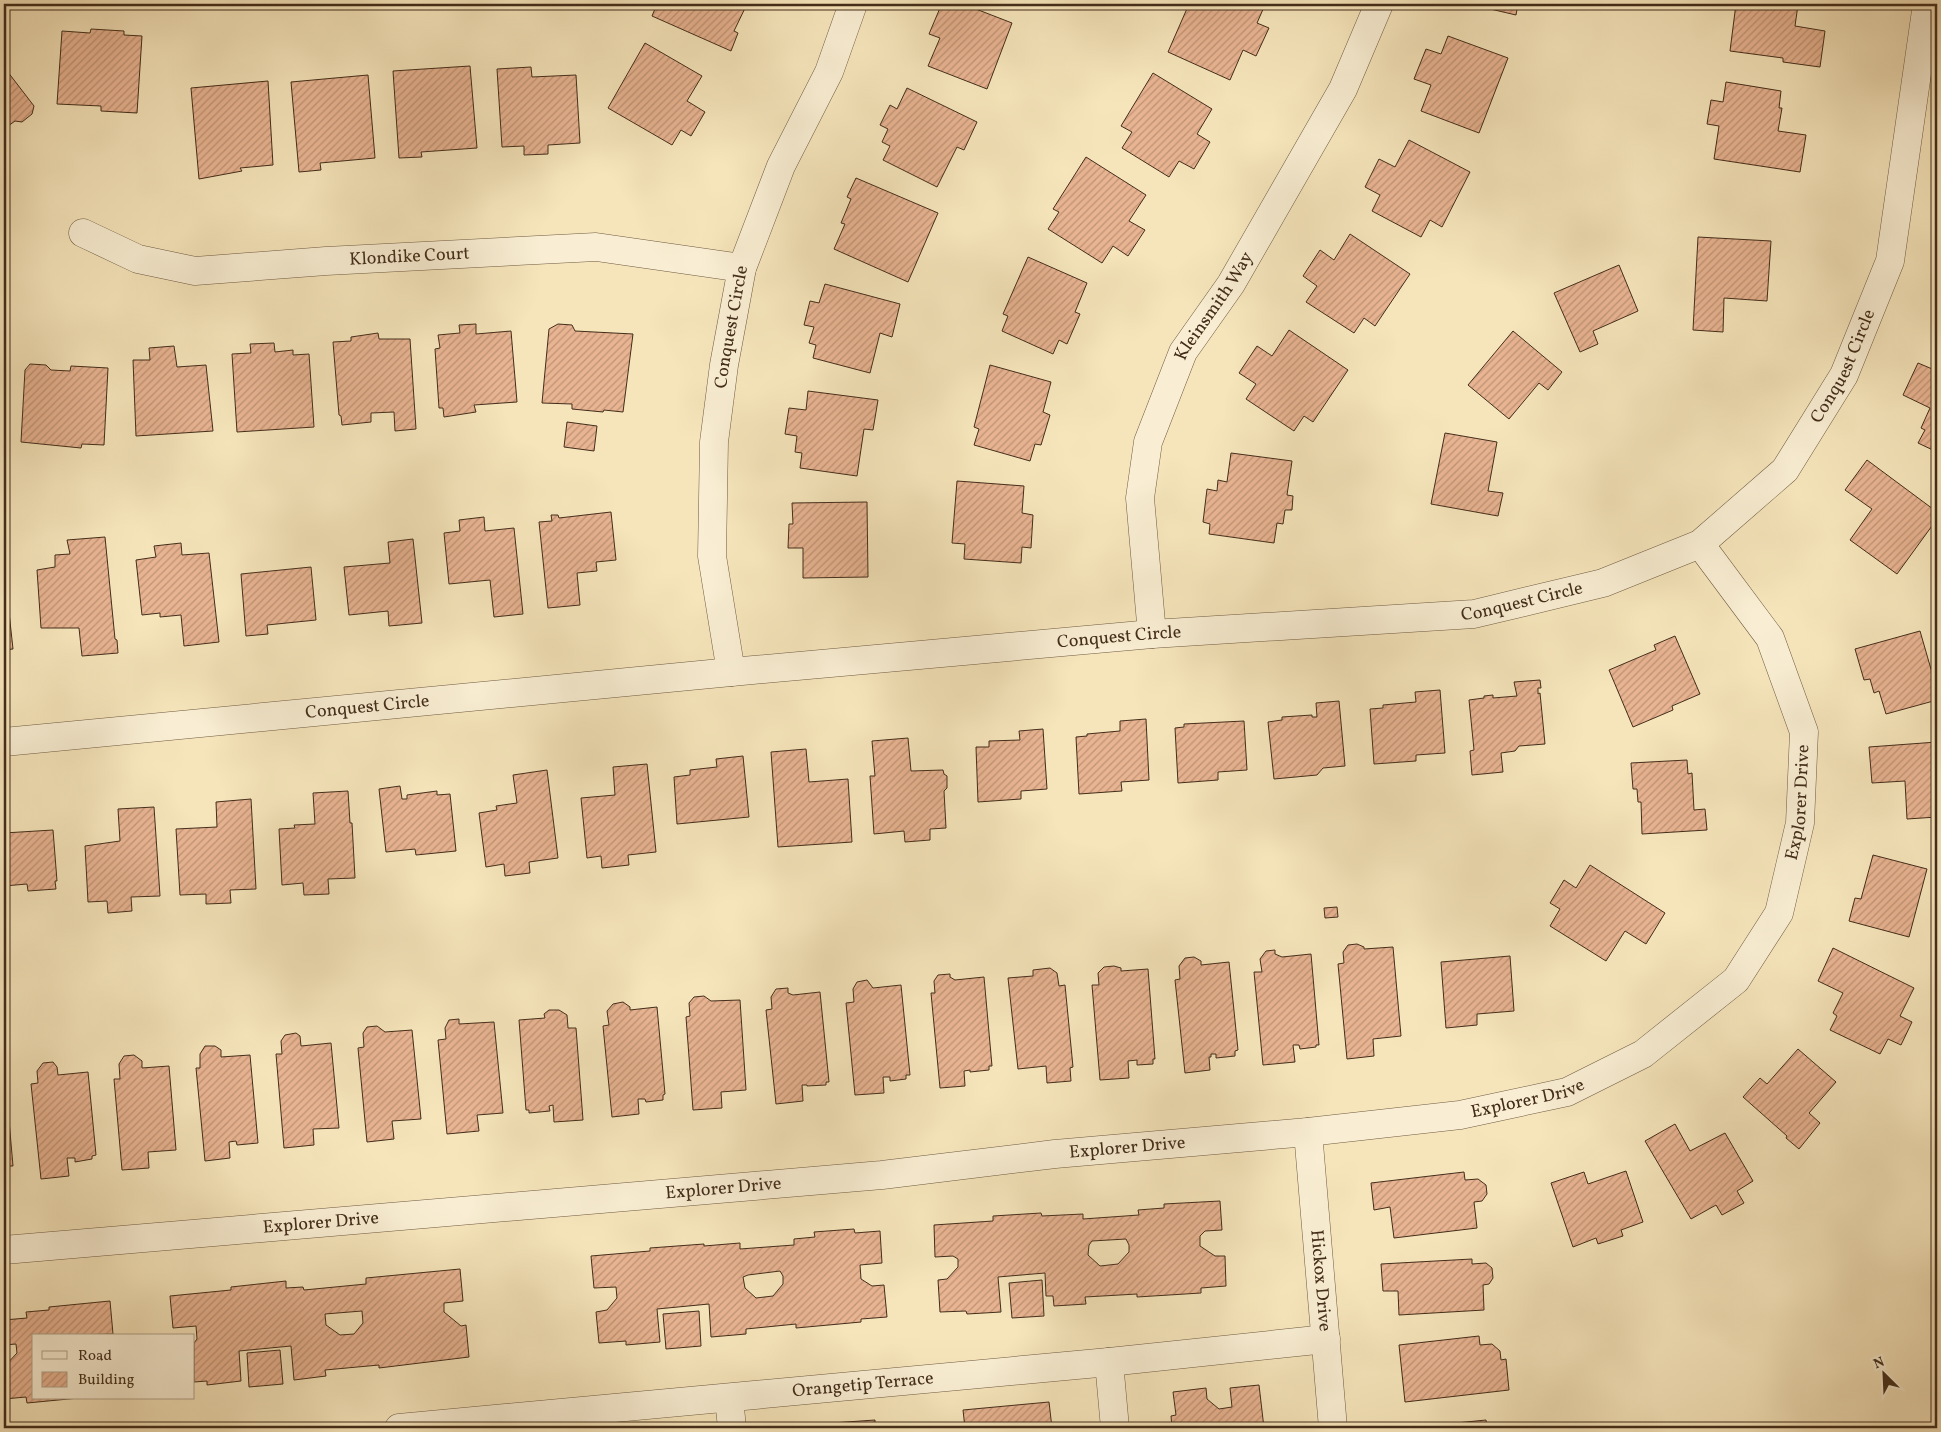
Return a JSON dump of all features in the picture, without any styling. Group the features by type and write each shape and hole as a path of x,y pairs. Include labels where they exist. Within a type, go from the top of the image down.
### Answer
{"street":[{"name":"Conquest Circle","path":"731,672 712,556 714,442 724,365 742,268 781,166 829,72 853,4"},
{"name":"Kleinsmith Way","path":"1152,634 1140,498 1148,442 1183,352 1231,284 1344,89 1378,4"},
{"name":"Conquest Circle","path":"4,742 731,672 1152,634 1474,614 1603,583 1700,544 1785,470 1844,375 1890,261 1927,4"},
{"name":"Klondike Court","path":"83,233 138,259 195,272 326,261 596,247 742,268"},
{"name":"Explorer Drive","path":"4,1250 882,1175 1055,1154 1308,1132 1460,1115 1566,1092 1643,1054 1736,980 1779,913 1800,823 1804,732 1770,638 1700,544"},
{"name":"Hickox Drive","path":"1308,1132 1333,1428"},
{"name":"Orangetip Terrace","path":"399,1428 1326,1340"},
{"path":"1109,1362 1115,1428"},
{"path":"729,1398 732,1428"}],"building":[{"path":"657,4 747,4 734,31 738,33 731,51 652,16"},
{"path":"944,4 963,4 1012,23 987,89 928,66 940,38 929,34 940,8 942,9"},
{"path":"1189,4 1258,4 1264,7 1257,23 1269,28 1256,56 1243,50 1230,80 1168,52"},
{"path":"1469,4 1518,4 1516,15"},
{"path":"1736,4 1798,5 1795,26 1825,31 1820,67 1783,62 1783,58 1730,51"},
{"path":"91,29 124,31 124,35 142,36 137,113 101,111 101,106 57,104 62,31 90,33"},
{"path":"1448,36 1508,58 1479,133 1421,111 1431,85 1414,79 1426,49 1441,54"},
{"path":"645,43 702,76 687,101 705,112 691,136 681,130 672,145 608,108"},
{"path":"470,66 477,148 421,152 422,157 399,158 393,71"},
{"path":"4,67 34,106 32,114 22,122 15,121 4,129"},
{"path":"531,67 532,77 576,75 580,143 548,145 548,154 524,155 524,146 502,147 497,69"},
{"path":"1153,73 1212,109 1197,134 1210,142 1194,169 1179,161 1169,177 1122,148 1132,132 1121,126"},
{"path":"368,75 375,158 320,163 321,170 299,172 291,82"},
{"path":"268,81 273,165 240,168 242,171 199,179 191,88"},
{"path":"1726,82 1781,91 1779,108 1782,108 1778,131 1806,135 1800,172 1714,159 1719,126 1707,124 1711,100 1723,102"},
{"path":"907,88 977,122 964,150 957,147 937,187 883,160 890,146 882,142 888,129 880,125 890,105 897,109"},
{"path":"1409,140 1470,172 1442,227 1430,220 1421,237 1372,211 1380,195 1365,187 1379,159 1395,167"},
{"path":"1086,157 1146,195 1129,221 1145,230 1128,256 1113,246 1102,263 1048,229 1059,212 1053,209"},
{"path":"856,178 938,213 908,282 834,249 845,224 841,223 851,199 847,197"},
{"path":"1350,234 1410,274 1375,326 1364,318 1354,333 1306,302 1317,286 1303,276 1320,250 1334,260"},
{"path":"1698,237 1771,241 1767,301 1724,298 1723,332 1693,330"},
{"path":"1028,257 1087,283 1075,312 1080,314 1067,344 1059,340 1053,354 1002,331 1008,316 1003,314"},
{"path":"1619,265 1638,311 1593,331 1598,344 1580,352 1554,293"},
{"path":"825,284 900,304 892,337 880,333 870,373 813,358 816,345 809,343 814,327 804,325 810,301 819,303"},
{"path":"476,324 476,334 511,331 517,402 474,405 476,412 444,417 443,408 439,408 435,349 440,348 438,335 460,333 459,325"},
{"path":"558,324 572,325 575,331 633,334 623,412 572,409 572,404 542,403 549,329"},
{"path":"1289,330 1348,370 1313,422 1304,416 1294,431 1246,399 1256,384 1239,373 1257,346 1272,356"},
{"path":"1513,331 1562,372 1548,390 1539,383 1509,419 1468,385"},
{"path":"378,333 379,339 410,339 416,429 395,431 394,412 371,413 371,422 342,425 341,416 339,415 333,342 351,341 351,337"},
{"path":"274,343 275,352 293,350 293,355 309,354 314,427 237,432 232,354 251,353 250,344"},
{"path":"174,346 177,367 206,365 213,431 136,436 133,360 150,360 149,348"},
{"path":"1918,363 1937,371 1937,452 1918,443 1925,430 1921,428 1930,408 1903,395"},
{"path":"30,364 46,365 51,370 70,371 71,366 108,368 104,445 82,444 81,448 21,442 25,370"},
{"path":"990,365 1051,382 1043,412 1050,415 1041,445 1035,444 1030,461 974,445 979,429 974,427"},
{"path":"808,391 878,400 873,430 864,429 857,476 800,468 802,453 795,452 797,436 785,434 789,408 806,410"},
{"path":"567,422 597,426 594,451 564,447"},
{"path":"1445,433 1497,442 1488,491 1503,493 1498,516 1431,504"},
{"path":"1231,453 1292,461 1287,495 1293,496 1292,510 1285,510 1283,524 1277,523 1274,543 1209,534 1210,524 1203,522 1207,489 1217,491 1218,480 1227,482"},
{"path":"1867,460 1937,512 1937,519 1897,574 1850,540 1872,509 1845,490"},
{"path":"957,481 1024,486 1022,513 1033,515 1031,548 1022,547 1021,563 964,559 965,544 952,543"},
{"path":"867,502 868,577 803,578 803,548 788,548 789,524 793,524 792,503"},
{"path":"611,512 616,560 596,562 597,571 577,573 580,605 548,608 539,522 552,521 551,515 558,515 559,518"},
{"path":"484,517 485,531 514,528 523,614 494,617 490,580 449,584 444,533 460,531 459,520"},
{"path":"105,537 118,653 82,656 79,628 41,628 37,570 55,567 55,555 70,554 67,540"},
{"path":"413,539 422,623 389,626 388,611 349,615 344,567 390,563 388,542"},
{"path":"181,543 182,555 209,553 219,642 184,646 181,615 160,617 160,613 142,615 136,560 156,557 154,546"},
{"path":"311,567 316,620 267,625 268,634 246,636 241,574"},
{"path":"4,594 7,594 13,649 4,650"},
{"path":"1920,631 1937,690 1937,700 1886,714 1879,691 1874,693 1870,679 1864,680 1855,649"},
{"path":"1675,636 1700,694 1672,706 1673,710 1633,727 1609,670 1656,650 1654,645"},
{"path":"1540,680 1541,688 1538,688 1538,694 1540,693 1545,744 1519,746 1515,751 1501,753 1503,772 1472,775 1470,751 1474,750 1469,700 1493,695 1493,698 1517,696 1514,682"},
{"path":"1440,690 1445,753 1416,755 1416,761 1374,764 1370,709 1383,708 1383,705 1416,702 1415,692"},
{"path":"1339,701 1345,766 1323,768 1317,775 1274,779 1268,722 1282,720 1282,717 1312,715 1312,717 1317,717 1316,703"},
{"path":"1146,719 1149,780 1121,782 1122,791 1079,794 1076,737 1120,731 1120,721"},
{"path":"1244,721 1247,770 1218,772 1218,780 1178,783 1175,728 1184,727 1184,724"},
{"path":"1043,729 1047,789 1021,791 1021,799 978,802 976,747 989,747 989,741 1020,740 1019,731"},
{"path":"908,738 911,771 943,770 947,776 947,788 944,791 946,828 930,829 930,840 905,842 904,831 874,834 870,776 875,776 872,741"},
{"path":"1937,742 1937,817 1907,819 1905,781 1872,783 1869,747"},
{"path":"806,749 809,782 848,779 852,842 778,847 771,752"},
{"path":"743,756 749,817 677,824 674,777 690,775 690,770 717,767 716,759"},
{"path":"1687,760 1688,774 1692,773 1694,810 1705,809 1707,830 1642,834 1641,802 1638,802 1637,789 1633,789 1631,763"},
{"path":"647,764 656,852 628,855 629,865 602,868 601,856 587,858 581,798 615,795 613,767"},
{"path":"547,770 558,858 529,862 530,873 505,876 504,864 486,867 479,813 497,810 496,806 517,803 513,775"},
{"path":"400,786 402,799 407,799 407,795 437,791 437,795 450,794 456,851 416,855 415,849 386,852 379,789"},
{"path":"348,791 355,878 328,879 329,894 304,895 303,883 282,885 279,829 295,828 294,825 315,824 313,793"},
{"path":"251,799 256,889 230,890 231,903 206,904 206,894 180,895 176,829 217,827 216,802"},
{"path":"154,807 160,896 131,897 132,911 108,913 107,901 88,902 85,846 120,841 118,809"},
{"path":"53,830 56,889 28,891 27,884 4,886 4,833"},
{"path":"1873,855 1927,869 1909,937 1849,921 1855,898 1861,899"},
{"path":"1590,865 1665,913 1646,944 1625,931 1606,961 1550,926 1560,909 1550,903 1564,880 1576,888"},
{"path":"1337,907 1338,917 1325,918 1324,908"},
{"path":"1357,944 1364,947 1364,949 1393,947 1401,1036 1373,1039 1374,1056 1347,1059 1338,964 1344,963 1343,952 1348,945"},
{"path":"1833,948 1914,988 1900,1016 1912,1022 1901,1045 1888,1039 1880,1054 1830,1030 1837,1016 1833,1013 1843,993 1818,981"},
{"path":"1275,950 1275,954 1282,957 1311,954 1319,1045 1300,1049 1299,1045 1293,1045 1295,1062 1263,1065 1254,972 1262,972 1260,959 1266,951"},
{"path":"1510,956 1514,1011 1477,1014 1477,1025 1446,1028 1441,962"},
{"path":"1194,957 1201,961 1201,965 1229,962 1238,1050 1235,1051 1235,1056 1216,1058 1216,1054 1211,1054 1211,1057 1209,1057 1210,1070 1185,1073 1175,980 1180,979 1179,966 1185,958"},
{"path":"1114,966 1121,968 1121,971 1148,969 1155,1059 1153,1059 1153,1064 1137,1065 1137,1060 1128,1061 1129,1078 1100,1080 1092,985 1099,985 1098,973 1104,967"},
{"path":"1050,968 1057,973 1059,986 1065,985 1073,1067 1070,1068 1071,1081 1047,1083 1046,1066 1018,1069 1008,978 1033,976 1033,970"},
{"path":"950,974 950,977 955,980 984,977 992,1066 989,1066 989,1070 964,1071 965,1086 940,1088 931,993 935,993 934,981 938,975"},
{"path":"867,980 873,988 901,985 910,1075 906,1075 906,1079 890,1081 890,1077 883,1077 884,1093 855,1095 846,1003 854,1002 853,989 857,982"},
{"path":"788,988 788,993 793,995 820,992 829,1082 826,1082 826,1085 802,1085 803,1101 776,1104 766,1010 772,1009 771,997 776,989"},
{"path":"704,996 711,1001 740,1000 746,1090 721,1092 722,1108 693,1110 686,1017 690,1016 689,1003 694,997"},
{"path":"623,1002 630,1007 630,1010 657,1007 665,1094 663,1095 663,1100 646,1102 645,1099 638,1099 639,1114 612,1117 603,1026 609,1025 607,1011 613,1004"},
{"path":"549,1010 559,1010 567,1015 568,1028 576,1028 583,1120 554,1122 553,1105 549,1106 550,1111 529,1113 529,1110 526,1110 519,1020 545,1018 544,1014"},
{"path":"459,1019 459,1024 494,1022 503,1113 477,1115 479,1131 447,1134 438,1040 446,1039 445,1028 449,1020"},
{"path":"377,1026 385,1032 412,1030 421,1119 392,1121 394,1139 367,1142 358,1048 364,1047 363,1033 367,1027"},
{"path":"296,1033 300,1036 301,1046 331,1043 339,1128 313,1129 314,1145 284,1148 276,1054 282,1054 281,1041 285,1035"},
{"path":"205,1046 215,1046 221,1050 221,1057 250,1055 258,1143 237,1145 236,1141 229,1142 230,1158 205,1161 196,1068 200,1068 200,1054"},
{"path":"1798,1049 1836,1082 1809,1113 1820,1123 1799,1149 1743,1097 1760,1078 1767,1084"},
{"path":"134,1055 142,1061 142,1068 169,1066 176,1150 148,1152 149,1168 122,1170 114,1079 120,1079 119,1064 124,1056"},
{"path":"53,1062 57,1067 58,1075 88,1072 96,1155 92,1156 92,1159 75,1162 75,1158 67,1158 69,1176 41,1179 31,1084 38,1083 37,1071 43,1063"},
{"path":"5,1075 13,1166 4,1166"},
{"path":"1675,1124 1690,1151 1725,1133 1753,1181 1737,1191 1744,1203 1722,1215 1716,1205 1691,1219 1645,1141"},
{"path":"1626,1171 1643,1222 1621,1230 1623,1236 1598,1244 1596,1238 1573,1247 1551,1183 1584,1172 1588,1184"},
{"path":"1464,1172 1465,1180 1478,1179 1486,1185 1487,1194 1482,1201 1474,1202 1477,1228 1394,1238 1390,1207 1374,1210 1371,1183"},
{"path":"1220,1201 1222,1230 1205,1231 1200,1236 1200,1246 1215,1256 1225,1256 1226,1286 1201,1288 1201,1293 1137,1297 1137,1294 1085,1297 1086,1304 1054,1306 1053,1296 1046,1296 1045,1273 998,1277 1001,1312 967,1314 966,1311 940,1312 938,1280 947,1279 958,1267 958,1259 953,1256 935,1257 934,1225 993,1221 993,1216 1041,1213 1042,1216 1083,1214 1083,1219 1139,1215 1138,1210 1164,1208 1164,1204","holes":["1126,1239 1129,1245 1129,1252 1118,1264 1100,1266 1088,1255 1089,1245 1092,1241"]},
{"path":"854,1229 855,1233 880,1231 882,1263 860,1265 861,1279 872,1286 884,1285 887,1317 861,1319 861,1322 796,1328 796,1324 746,1329 746,1334 711,1337 709,1304 657,1309 660,1342 626,1345 626,1341 599,1343 596,1312 607,1310 617,1298 616,1287 594,1288 591,1256 650,1251 650,1248 704,1244 704,1246 740,1243 740,1249 794,1245 794,1239 815,1237 814,1232","holes":["780,1271 783,1276 783,1284 773,1296 756,1298 745,1288 743,1277"]},
{"path":"1472,1259 1472,1264 1486,1263 1492,1268 1493,1278 1489,1284 1483,1285 1484,1310 1399,1315 1398,1291 1383,1291 1381,1264"},
{"path":"460,1269 463,1301 444,1303 444,1312 461,1326 466,1325 469,1357 379,1368 379,1365 325,1370 326,1376 294,1380 291,1346 239,1351 241,1381 207,1385 207,1381 195,1382 196,1326 173,1328 170,1296 231,1290 231,1287 286,1281 286,1288 303,1287 304,1290 366,1284 366,1278","holes":["362,1311 363,1323 354,1334 340,1335 326,1325 325,1314"]},
{"path":"1042,1280 1044,1316 1012,1318 1009,1283"},
{"path":"110,1301 113,1334 32,1334 32,1400 58,1400 27,1403 26,1397 4,1399 4,1367 17,1353 16,1344 4,1345 4,1320 27,1318 26,1312 49,1310 49,1307"},
{"path":"699,1311 701,1346 666,1349 663,1314"},
{"path":"1479,1336 1480,1345 1492,1344 1500,1351 1501,1360 1506,1359 1509,1390 1405,1402 1399,1345"},
{"path":"280,1350 283,1384 249,1387 247,1353"},
{"path":"1259,1385 1264,1428 1172,1428 1171,1416 1176,1415 1173,1392 1206,1388 1207,1399 1219,1409 1232,1407 1230,1388"},
{"path":"1049,1402 1052,1428 965,1428 963,1410"},
{"path":"875,1420 875,1428 789,1428 789,1426"},
{"path":"1486,1420 1487,1428 1406,1428"}]}
